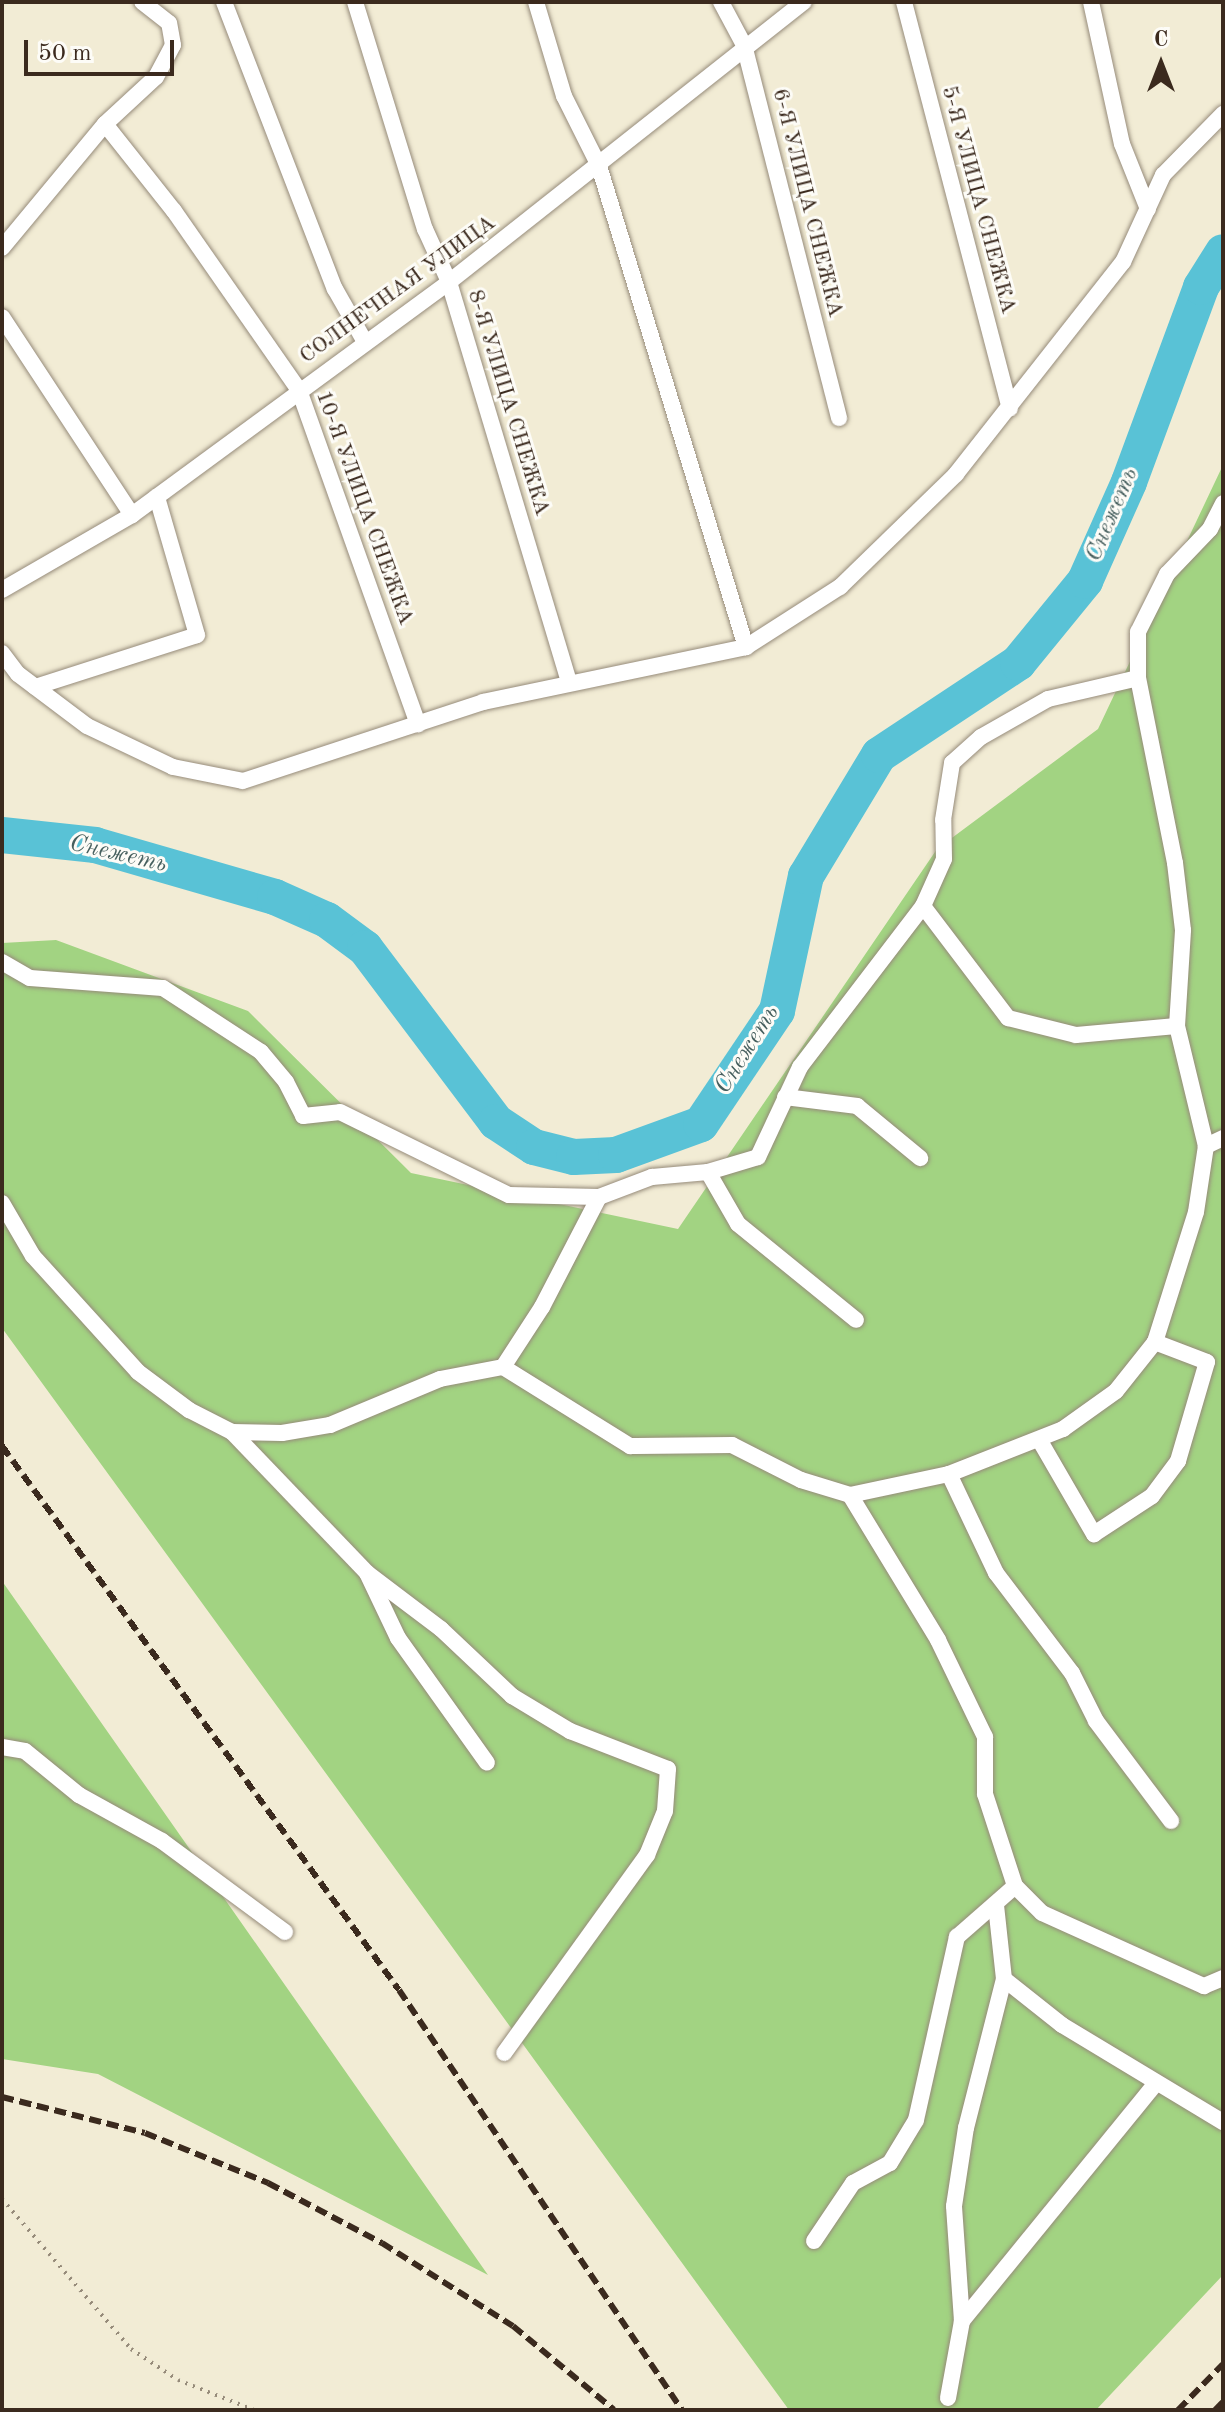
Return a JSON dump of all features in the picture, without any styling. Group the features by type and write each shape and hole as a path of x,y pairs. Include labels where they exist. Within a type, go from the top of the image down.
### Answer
{"street":[{"path":"224,2 335,289 365,342"},
{"name":"8-Я УЛИЦА СНЕЖКА","path":"355,2 425,229 449,282 569,681"},
{"path":"536,2 564,96 599,166 746,647"},
{"name":"6-Я УЛИЦА СНЕЖКА","path":"721,2 744,45 839,418"},
{"name":"СОЛНЕЧНАЯ УЛИЦА","path":"2,590 132,515 157,497 449,282 599,166 744,45 804,2"},
{"name":"5-Я УЛИЦА СНЕЖКА","path":"904,2 1010,408"},
{"path":"1091,2 1122,144 1148,209"},
{"path":"2,248 105,124 156,77 173,45 169,23 151,3"},
{"path":"2,653 35,687 87,726 173,767 243,781 418,724 569,681 746,647 840,587 956,474 1123,262 1163,175 1223,114"},
{"name":"10-Я УЛИЦА СНЕЖКА","path":"105,124 299,390 418,724"},
{"path":"2,317 132,515"},
{"path":"35,687 197,635 157,497"},
{"path":"232,1432 282,1433 330,1425 440,1379 503,1367 630,1446 732,1445 801,1480 850,1495 949,1474 1040,1441 1116,1391 1155,1342 1196,1212 1206,1146 1177,1026 1183,930 1175,863 1138,678 1138,632 1167,574 1217,525 1223,503"},
{"path":"2,962 30,978 163,988 261,1052 286,1082 303,1116 340,1112 509,1195 599,1197 652,1177 708,1172 758,1157 785,1097 846,1001 923,906 944,859 943,820 952,763 981,737 1048,699 1138,678"},
{"path":"923,906 1008,1018 1076,1035 1177,1026"},
{"path":"785,1097 857,1106 920,1158"},
{"path":"1206,1146 1223,1138"},
{"path":"708,1172 738,1224 856,1320"},
{"path":"503,1367 542,1307 599,1197"},
{"path":"2,1203 33,1256 138,1372 189,1410 232,1432 367,1573 441,1629 512,1696 570,1731 668,1769 665,1811 647,1855 504,2053"},
{"path":"1040,1441 1094,1534 1152,1496 1178,1461 1207,1362 1155,1342"},
{"path":"949,1474 996,1573 1072,1673 1096,1721 1171,1821"},
{"path":"850,1495 938,1640 985,1737 985,1794 1015,1886 1042,1913 1204,1986 1223,1978"},
{"path":"367,1573 398,1638 487,1763"},
{"path":"2,1747 25,1751 79,1795 162,1841 285,1932"},
{"path":"814,2241 853,2183 890,2163 916,2120 957,1937 1015,1886"},
{"path":"948,2398 962,2321 954,2206 966,2128 1004,1979 996,1905"},
{"path":"1004,1979 1062,2025 1155,2084 1223,2122"},
{"path":"962,2321 1155,2084"}],"path":[{"path":"2,2199 131,2349 178,2380 254,2410"}],"green space":[{"path":"1223,465 1223,2275 1096,2410 789,2410 2,1328 2,943 56,940 248,1011 411,1173 678,1229 937,849 1098,729"},
{"path":"2,1581 488,2275 98,2074 2,2059"}],"waterway":[{"name":"Снежеть","path":"2,835 95,845 275,897 327,920 365,948 496,1122 534,1147 574,1157 616,1155 701,1124 777,1011 806,876 879,755 1018,663 1085,581 1129,482 1201,287 1223,252"}],"railway":[{"path":"2,1446 399,1990 682,2410"},
{"path":"2,2097 145,2133 268,2183 382,2243 513,2326 614,2410"},
{"path":"1178,2410 1223,2364"},
{"path":"1215,2410 1223,2402"}]}
